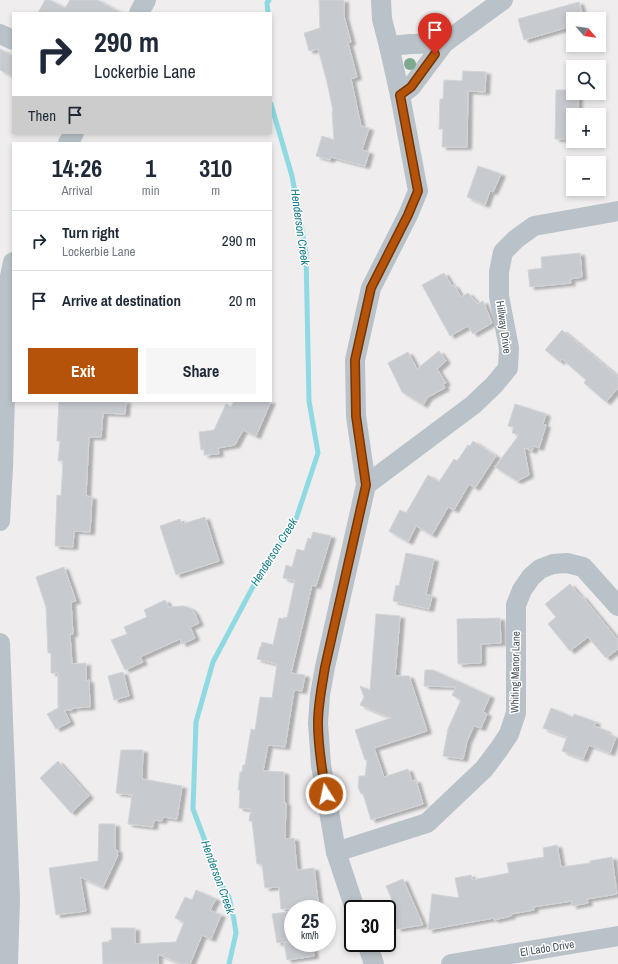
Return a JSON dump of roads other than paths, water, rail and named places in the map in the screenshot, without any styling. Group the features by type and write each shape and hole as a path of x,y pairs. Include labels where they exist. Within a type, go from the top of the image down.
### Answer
{"street":[{"path":"140,12 146,0"},
{"path":"352,900 336,852 321,765 318,723 320,695 366,485 356,416 355,360 371,288 408,215 418,191 400,95 382,19 381,0"},
{"path":"400,95 411,87 444,43 503,0"},
{"path":"0,34 12,40"},
{"path":"389,46 444,43"},
{"name":"Hillway Drive","path":"366,485 473,405 494,385 508,368 509,348 499,296 499,272 503,252 516,239 534,226 618,211"},
{"path":"0,521 8,286 12,267"},
{"name":"Whiting Manor Lane","path":"336,852 426,823 484,770 509,734 516,713 516,605 522,590 531,577 540,569 553,564 567,563 583,567 618,606"},
{"path":"0,643 10,900 8,964"},
{"name":"El Lado Drive","path":"451,964 618,936"},
{"path":"370,952 374,964"}],"waterway":[{"name":"Henderson Creek","path":"268,12 267,3 269,0"},
{"name":"Henderson Creek","path":"229,964 236,933 229,897 222,886 193,809 196,722 213,662 256,581 296,519 318,453 309,401 306,253 292,176 272,107"}]}
